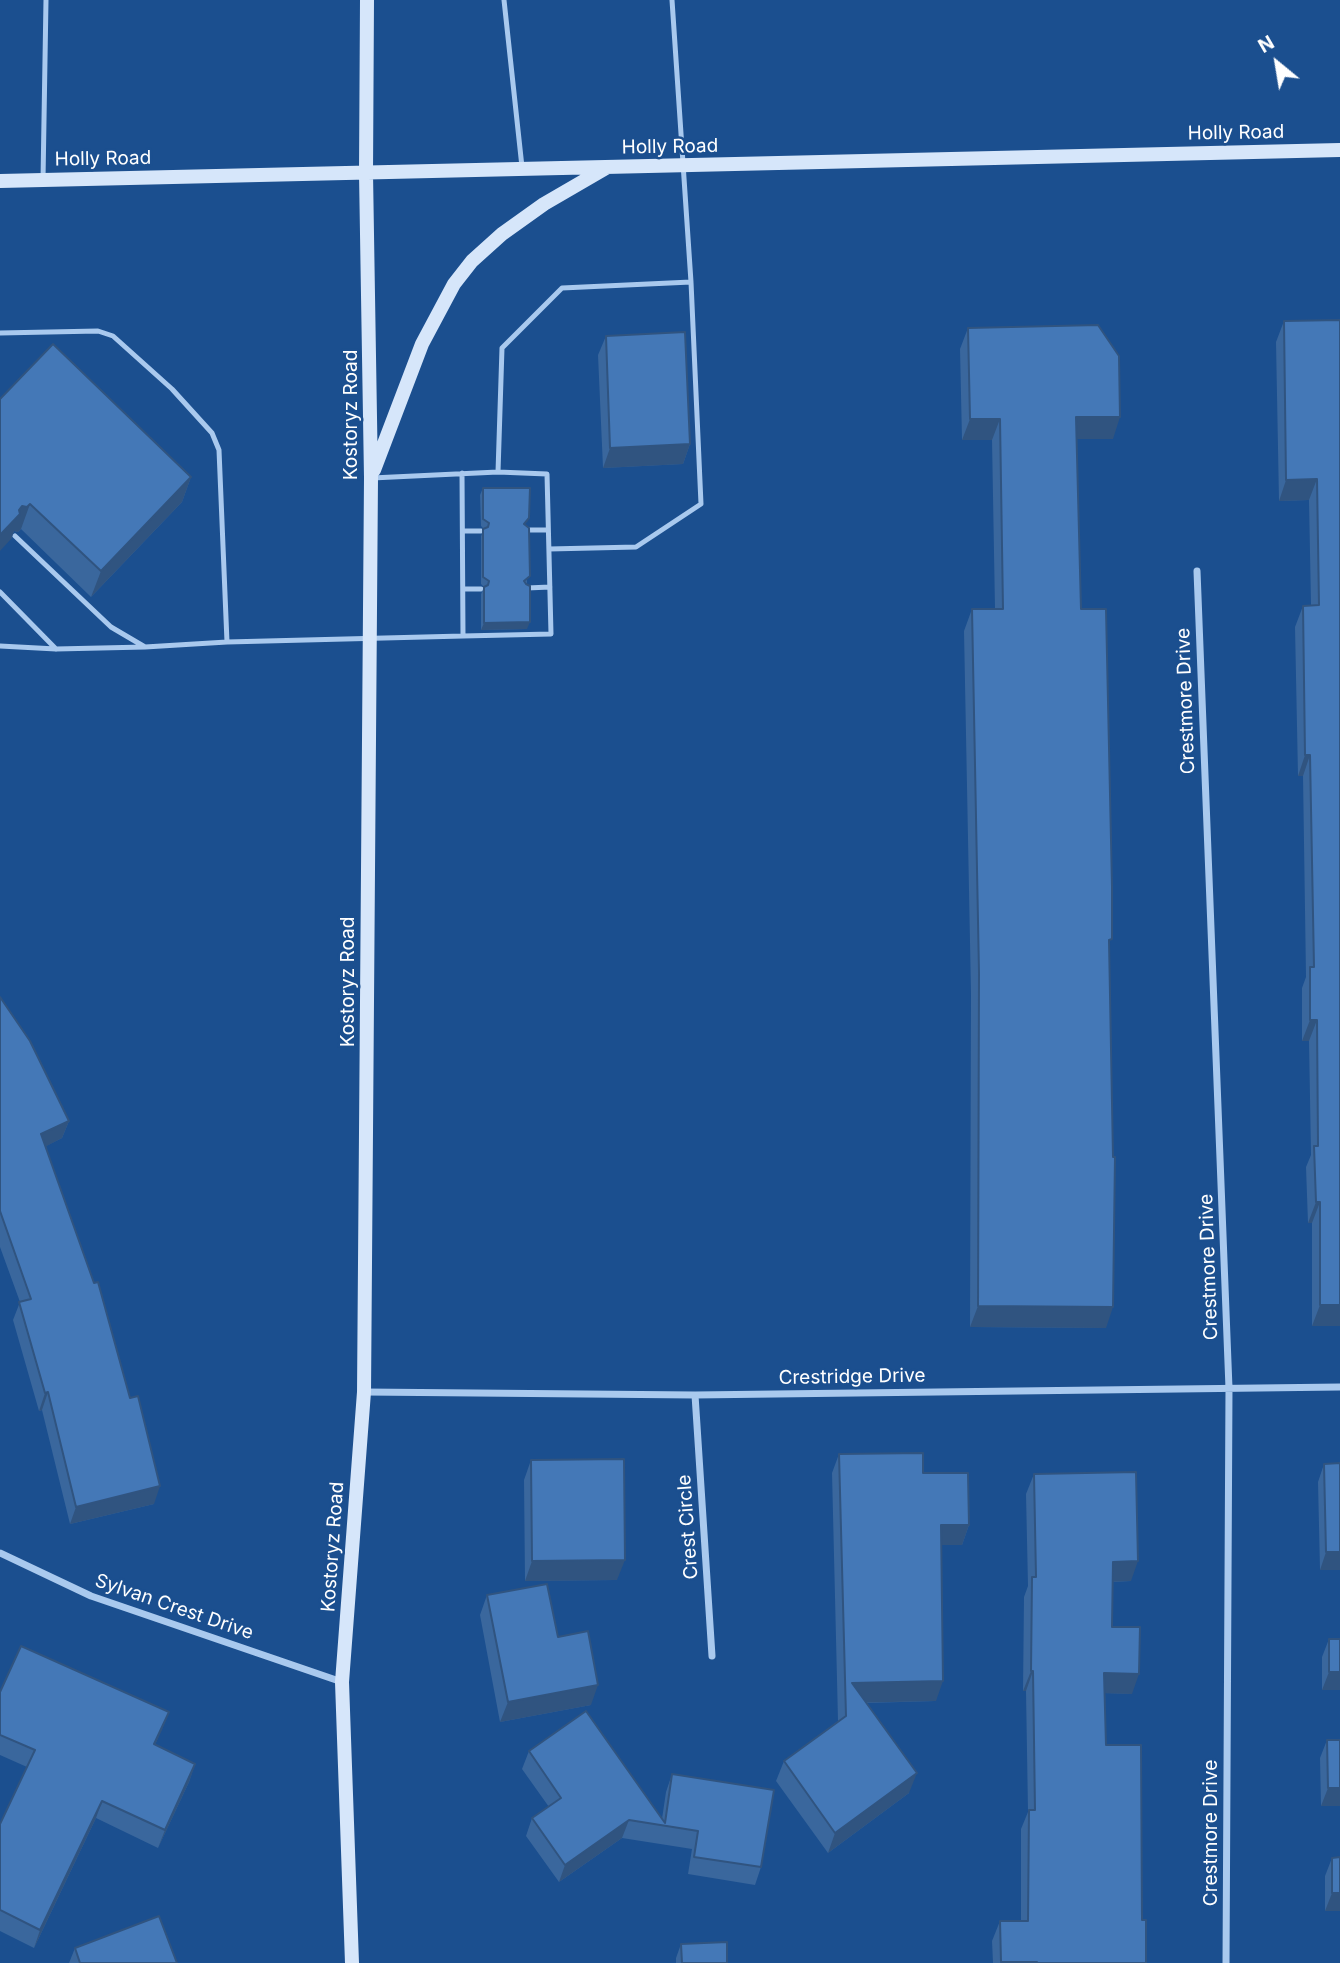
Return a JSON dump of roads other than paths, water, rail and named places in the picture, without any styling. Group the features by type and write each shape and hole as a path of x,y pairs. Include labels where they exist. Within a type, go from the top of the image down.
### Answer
{"main road":[{"name":"Kostoryz Road","path":"352,1963 342,1682 364,1392 371,478 366,173 367,0"},
{"name":"Holly Road","path":"0,181 1340,150"},
{"path":"371,478 422,344 454,284 472,261 502,234 544,204 607,167"}],"street":[{"name":"Crestmore Drive","path":"1197,571 1229,1388 1226,1963"},
{"name":"Crestridge Drive","path":"364,1392 695,1395 1340,1387"},
{"name":"Crest Circle","path":"695,1395 712,1656"},
{"name":"Sylvan Crest Drive","path":"0,1553 91,1596 342,1682"}],"lane":[{"path":"43,180 46,0"},
{"path":"504,0 523,169"},
{"path":"549,549 636,547 701,504 691,282 672,0"},
{"path":"498,472 502,348 562,288 691,282"},
{"path":"0,333 98,331 113,336 172,388 212,433 219,450 227,642"},
{"path":"0,646 56,649 369,637 551,634 547,474 498,472 371,478"},
{"path":"462,473 463,636"},
{"path":"527,530 548,530"},
{"path":"463,531 481,531"},
{"path":"15,536 111,627 145,647"},
{"path":"527,588 550,587"},
{"path":"463,589 481,589"},
{"path":"0,592 56,649"}]}
